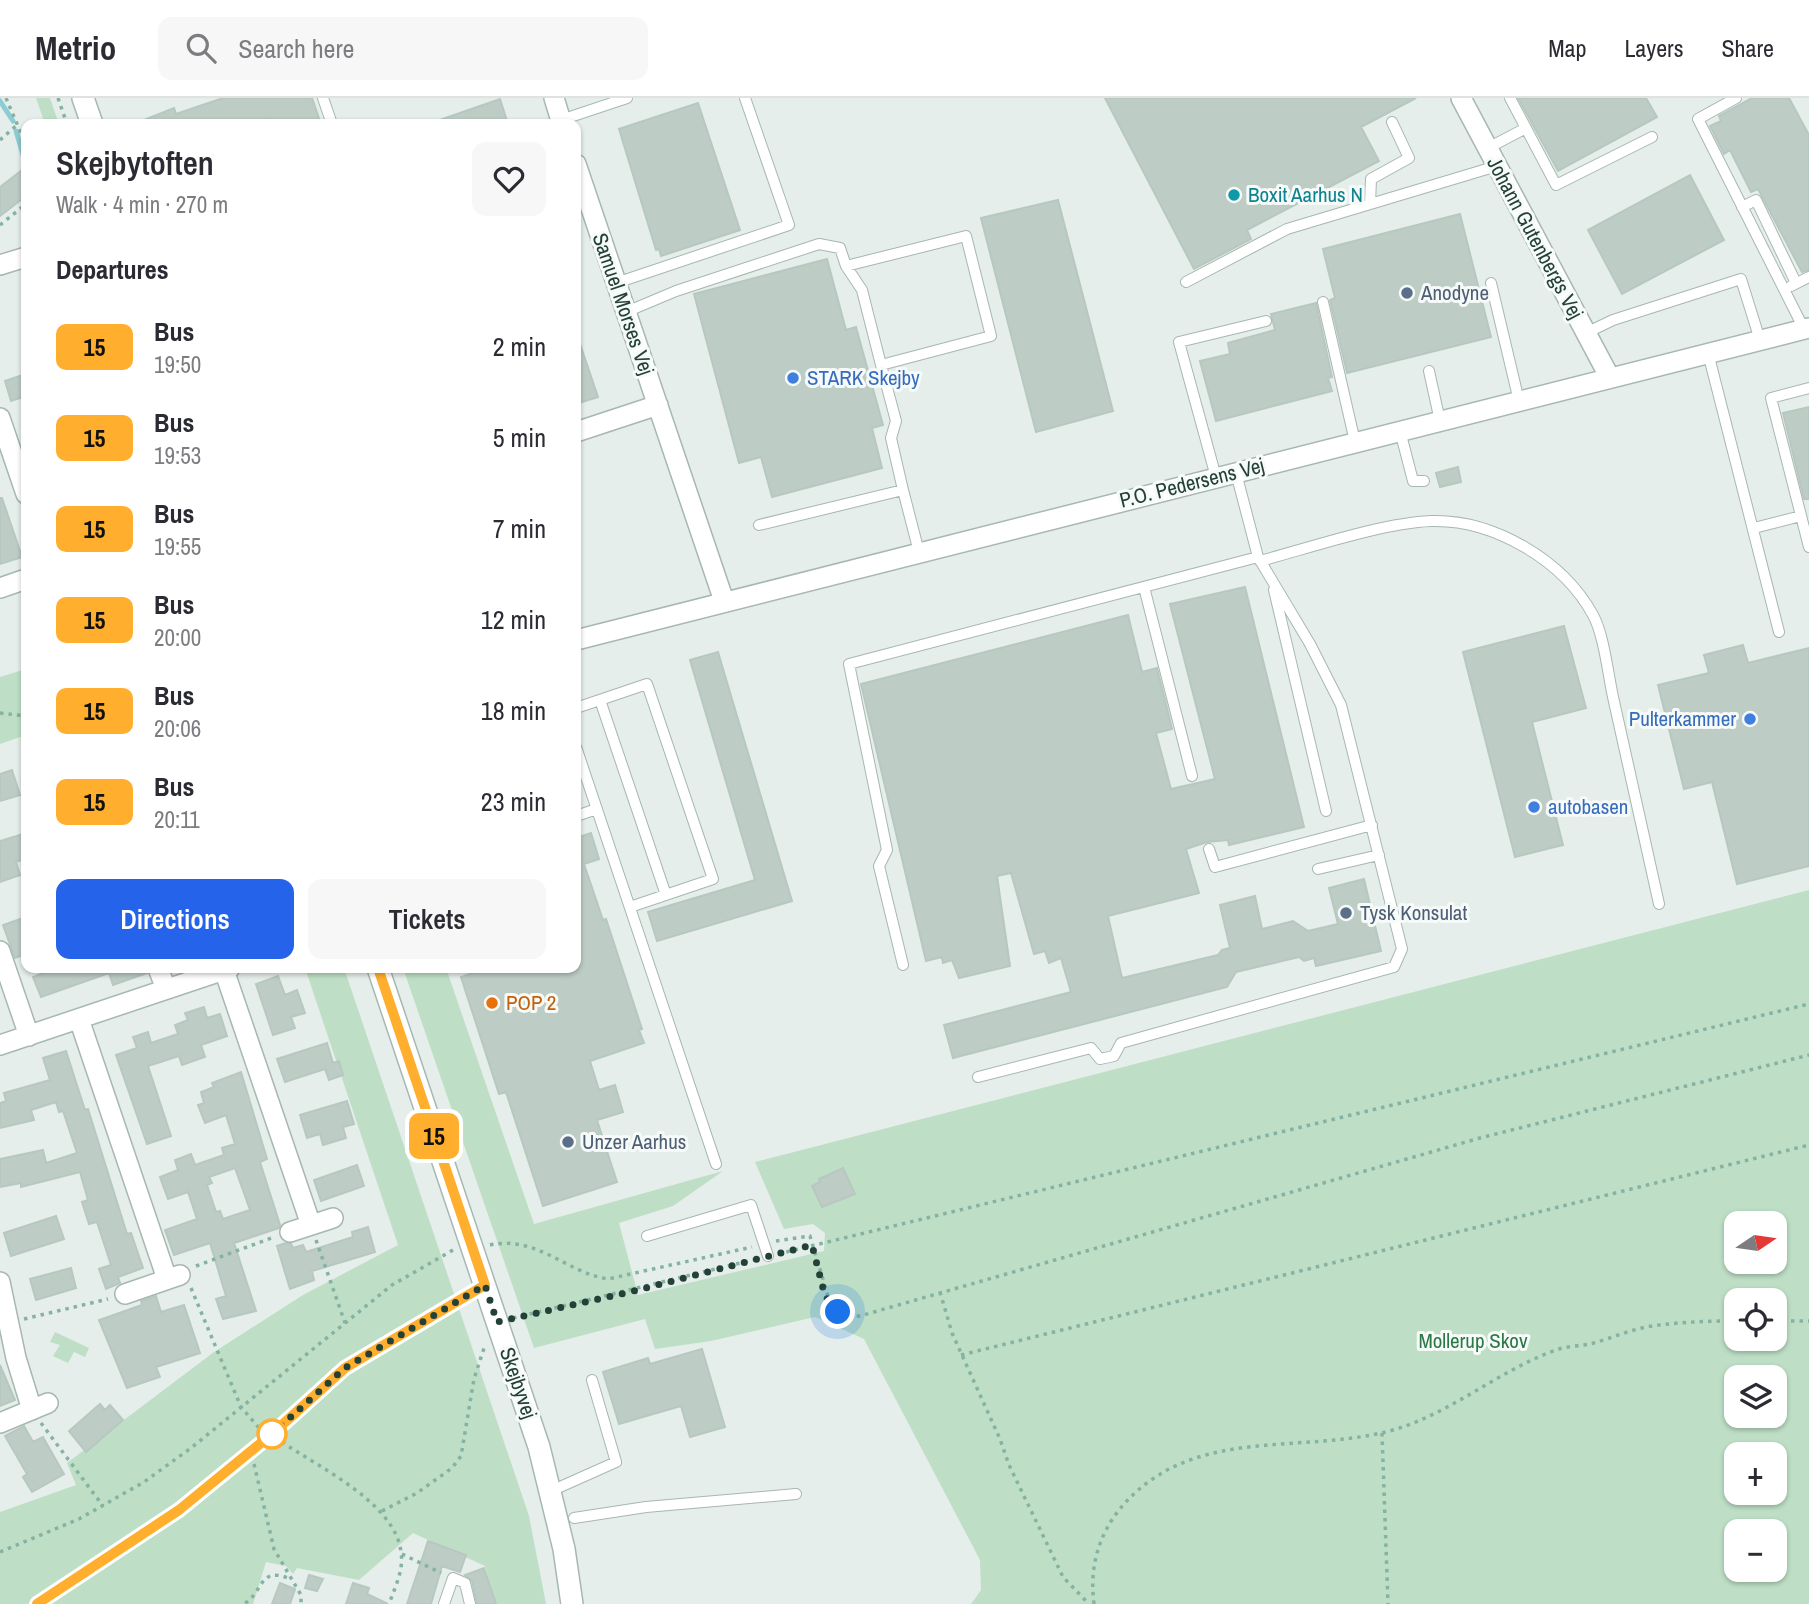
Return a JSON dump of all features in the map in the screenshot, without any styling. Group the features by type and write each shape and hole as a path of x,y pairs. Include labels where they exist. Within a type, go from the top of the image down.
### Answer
{"street":[{"path":"83,98 90,119"},
{"path":"554,98 561,119"},
{"name":"Johann Gutenbergs Vej","path":"1461,98 1610,378"},
{"name":"Samuel Morses Vej","path":"581,178 724,601"},
{"path":"0,265 21,259"},
{"name":"P.O. Pedersens Vej","path":"581,639 1806,329"},
{"path":"581,430 658,405"},
{"path":"0,418 21,479"},
{"path":"0,588 21,581"},
{"path":"0,951 29,1036"},
{"path":"161,973 166,989"},
{"path":"0,1045 215,973"},
{"path":"228,973 311,1224"},
{"name":"Skejbyvej","path":"380,973 500,1329 551,1491 570,1578 572,1604"},
{"path":"79,1019 174,1277 125,1294"},
{"path":"290,1231 333,1218"},
{"path":"0,1282 8,1322 40,1406 0,1423"}],"lane":[{"path":"323,98 330,119"},
{"path":"570,119 627,98"},
{"path":"616,283 789,225 746,98"},
{"path":"1510,98 1556,185 1652,137"},
{"path":"1735,98 1698,118 1806,329"},
{"path":"1370,204 1371,179 1409,158 1392,122"},
{"path":"1186,282 1287,229 1370,204 1492,157 1526,128"},
{"path":"1742,207 1756,200 1796,283"},
{"path":"846,266 966,236 991,336 881,365"},
{"path":"626,312 676,291 819,244 840,247 846,266 862,290 896,421 891,438 919,552"},
{"path":"1784,289 1809,276"},
{"path":"1586,333 1613,320 1741,279 1760,340"},
{"path":"1491,283 1519,401"},
{"path":"1323,302 1355,442"},
{"path":"1216,477 1179,342 1266,321"},
{"path":"1708,353 1779,632"},
{"path":"1429,371 1440,421"},
{"path":"1809,388 1772,398 1809,547"},
{"path":"1400,431 1413,481 1424,481"},
{"path":"978,1077 1091,1048 1100,1059 1114,1056 1121,1043 1394,967 1402,949 1341,705 1331,682 1259,559 1236,472"},
{"path":"759,525 904,490"},
{"path":"1754,528 1801,516"},
{"path":"903,965 878,866 887,850 849,664 1144,587 1403,525 1430,521 1458,523 1489,530 1527,549 1554,568 1594,616 1659,904"},
{"path":"1272,579 1326,811"},
{"path":"1144,587 1192,776"},
{"path":"581,706 647,684 713,879 630,907"},
{"path":"600,700 666,895"},
{"path":"581,762 716,1164"},
{"path":"581,814 597,809"},
{"path":"1209,849 1215,867 1371,825"},
{"path":"1318,869 1379,855"},
{"path":"647,1236 751,1205 768,1256"},
{"path":"37,1604 179,1510 270,1436 345,1368 485,1285"},
{"path":"551,1491 616,1462 593,1380"},
{"path":"575,1518 646,1507 796,1494"},
{"path":"444,1604 453,1578 465,1583 470,1604"}],"path":[{"path":"6,98 21,132"},
{"path":"58,98 65,119"},
{"path":"0,139 18,125"},
{"path":"0,225 21,208"},
{"path":"0,713 21,715"},
{"path":"382,1511 417,1493 452,1468 463,1447 482,1347 500,1329 812,1245 1809,1004"},
{"path":"0,1552 103,1506 182,1455 392,1285 470,1242 536,1248 593,1276 608,1279 803,1235 810,1236 825,1296 838,1312 847,1316 860,1316 1480,1138 1809,1055"},
{"path":"961,1355 1809,1145"},
{"path":"311,1224 345,1323"},
{"path":"174,1277 187,1269 290,1231"},
{"path":"174,1277 187,1281 241,1407 270,1436 382,1511 398,1536 402,1554 401,1573 389,1604"},
{"path":"940,1292 961,1355 1063,1577 1089,1604"},
{"path":"8,1322 75,1309 125,1294"},
{"path":"1094,1604 1091,1578 1103,1535 1128,1501 1153,1478 1190,1458 1382,1433 1421,1420 1559,1349 1644,1328 1724,1321"},
{"path":"1787,1321 1809,1321"},
{"path":"40,1406 103,1506"},
{"path":"1382,1433 1388,1604"},
{"path":"251,1451 274,1549 301,1595 301,1604"},
{"path":"402,1554 453,1578"},
{"path":"245,1604 267,1577 277,1575 292,1580"}],"green space":[{"path":"36,98 50,98 57,119 43,119"},
{"path":"21,671 21,737 0,744 0,677"},
{"name":"Mollerup Skov","path":"1809,890 1809,1604 971,1604 981,1590 980,1560 864,1339 815,1317 711,1341 655,1349 645,1319 534,1348 405,973 448,973 534,1224 723,1171 673,1206 619,1223 638,1295 824,1251 825,1233 813,1224 784,1229 755,1162"},
{"path":"307,973 346,973 529,1516 546,1604 495,1604 485,1566 413,1533 359,1580 297,1568 293,1574 286,1566 266,1562 253,1604 0,1604 0,1512 76,1485 67,1463 214,1352 303,1295 398,1245"},
{"path":"55,1332 89,1348 85,1357 74,1352 68,1363 53,1356 60,1345 50,1342"}],"building":[{"path":"223,98 312,98 319,119 146,119 174,108 176,114"},
{"name":"Boxit Aarhus N","path":"1105,98 1416,98 1361,127 1379,161 1247,230 1251,239 1194,269"},
{"path":"1518,98 1646,98 1657,117 1558,171"},
{"path":"1752,98 1789,98 1809,135 1809,270 1802,272 1758,189 1751,192 1730,150 1724,154 1710,126 1721,121 1719,116"},
{"path":"500,99 506,119 443,119"},
{"path":"698,103 740,230 661,256 659,249 656,250 619,129"},
{"path":"21,171 21,200 0,216 0,187"},
{"path":"1690,175 1724,240 1622,294 1588,230"},
{"path":"1058,200 1113,411 1036,432 981,218"},
{"name":"Anodyne","path":"1460,214 1491,337 1347,373 1330,300 1335,298 1323,249"},
{"name":"STARK Skejby","path":"827,259 846,330 856,327 883,425 872,428 882,468 772,497 761,457 739,463 694,294"},
{"path":"1316,303 1332,377 1328,378 1332,391 1216,421 1200,361 1230,354 1228,343 1275,330 1271,314"},
{"path":"581,347 598,397 581,402"},
{"path":"21,376 21,398 11,401 5,381"},
{"path":"1809,407 1809,499 1804,499 1783,413"},
{"path":"1458,467 1461,482 1440,487 1436,473"},
{"path":"0,498 2,498 21,557 0,564"},
{"path":"1245,587 1304,827 1229,845 1228,840 1207,842 1186,849 1199,893 1108,916 1122,978 1218,955 1222,950 1230,948 1220,905 1255,896 1262,929 1293,921 1308,931 1338,924 1329,888 1364,879 1381,951 1316,966 1314,958 1304,961 1299,957 1236,972 1227,987 953,1058 944,1025 1071,992 1061,958 1049,963 1045,951 1034,954 1011,873 997,876 1010,966 959,978 952,960 943,963 942,957 926,961 861,684 1128,615 1142,672 1157,668 1167,708 1172,729 1156,733 1171,789 1215,779 1170,604"},
{"path":"1564,626 1586,708 1532,722 1563,845 1515,857 1463,652"},
{"path":"1743,645 1748,663 1809,648 1809,866 1737,884 1712,782 1684,789 1658,685 1709,673 1704,655"},
{"path":"718,652 792,901 657,941 648,912 755,880 690,660"},
{"path":"12,770 20,795 0,801 0,774"},
{"name":"POP 2","path":"591,833 599,859 584,864 603,920 606,919 642,1029 639,1030 644,1043 590,1061 599,1090 615,1085 623,1112 597,1120 617,1182 543,1206 506,1092 499,1094 461,977 472,973 581,973 581,836"},
{"path":"21,835 21,860 16,862 20,875 0,882 0,841"},
{"path":"21,919 21,956 15,958 3,925"},
{"path":"44,973 109,973 41,997 33,977"},
{"path":"109,973 147,973 113,985"},
{"path":"278,976 285,995 297,990 305,1013 291,1017 295,1028 273,1035 256,984"},
{"path":"204,1007 207,1018 220,1014 227,1036 201,1045 205,1057 182,1065 179,1056 148,1066 171,1136 147,1144 116,1055 137,1048 133,1037 148,1032 151,1043 178,1034 175,1025 188,1020 185,1013"},
{"path":"327,1043 333,1063 339,1061 343,1075 329,1080 325,1069 285,1082 277,1059"},
{"path":"66,1051 85,1110 88,1109 127,1234 131,1233 143,1268 118,1277 120,1283 106,1289 99,1269 111,1265 97,1222 89,1224 82,1202 88,1200 80,1172 21,1187 21,1183 0,1187 0,1159 43,1150 46,1163 77,1153 63,1111 59,1112 56,1102 31,1110 34,1120 0,1128 0,1103 6,1101 4,1093 50,1080 43,1058"},
{"path":"241,1072 267,1159 260,1162 280,1225 279,1228 234,1243 256,1311 223,1319 216,1299 226,1296 210,1243 174,1255 165,1230 197,1219 188,1192 168,1199 160,1177 178,1170 175,1160 191,1154 195,1165 224,1155 222,1148 235,1144 226,1115 205,1123 198,1105 204,1103 201,1092 214,1087 212,1083","holes":["235,1168 250,1210 223,1219 220,1211 216,1212 207,1185 212,1183 209,1177"]},
{"path":"347,1101 354,1124 343,1127 346,1138 323,1145 320,1134 307,1138 300,1115"},
{"path":"357,1165 364,1186 321,1201 314,1180"},
{"path":"843,1168 855,1194 822,1207 812,1186 820,1182 819,1179"},
{"path":"56,1216 64,1239 11,1256 4,1233"},
{"path":"368,1227 375,1252 312,1271 314,1280 290,1289 277,1246 286,1243 293,1248 303,1245 306,1252 353,1237 352,1232"},
{"path":"71,1268 76,1288 36,1300 30,1279"},
{"path":"156,1296 161,1312 184,1305 200,1353 156,1367 160,1377 127,1388 99,1320 142,1305 141,1301"},
{"path":"702,1349 725,1427 690,1437 681,1406 619,1424 603,1372 648,1358 650,1364"},
{"path":"0,1365 15,1400 0,1406"},
{"path":"100,1404 105,1410 110,1405 123,1420 86,1452 69,1431"},
{"path":"24,1426 33,1442 43,1437 64,1474 32,1492 23,1477 27,1474 5,1436"},
{"path":"428,1541 466,1555 460,1572 442,1566 431,1604 407,1604"},
{"path":"484,1568 496,1604 477,1604 472,1581 465,1575"},
{"path":"309,1575 323,1579 317,1591 305,1588"},
{"path":"280,1583 295,1589 290,1604 272,1604"},
{"path":"353,1583 369,1588 367,1594 388,1604 346,1604"}],"waterway":[{"path":"0,101 13,121"},
{"path":"16,131 21,148"}],"bus line":[{"name":"15","path":"37,1604 179,1510 272,1434 345,1368 440,1309 485,1285 380,973"}],"place":[{"name":"Boxit Aarhus N","path":"1234,195"},
{"name":"Anodyne","path":"1407,293"},
{"name":"STARK Skejby","path":"793,378"},
{"name":"Pulterkammer","path":"1750,719"},
{"name":"autobasen","path":"1534,807"},
{"name":"Tysk Konsulat","path":"1346,913"},
{"name":"POP 2","path":"492,1003"},
{"name":"Unzer Aarhus","path":"568,1142"}],"route":[{"path":"272,1434 345,1368 440,1309 485,1285 497,1322 630,1292 812,1245 825,1296 838,1312"}]}
